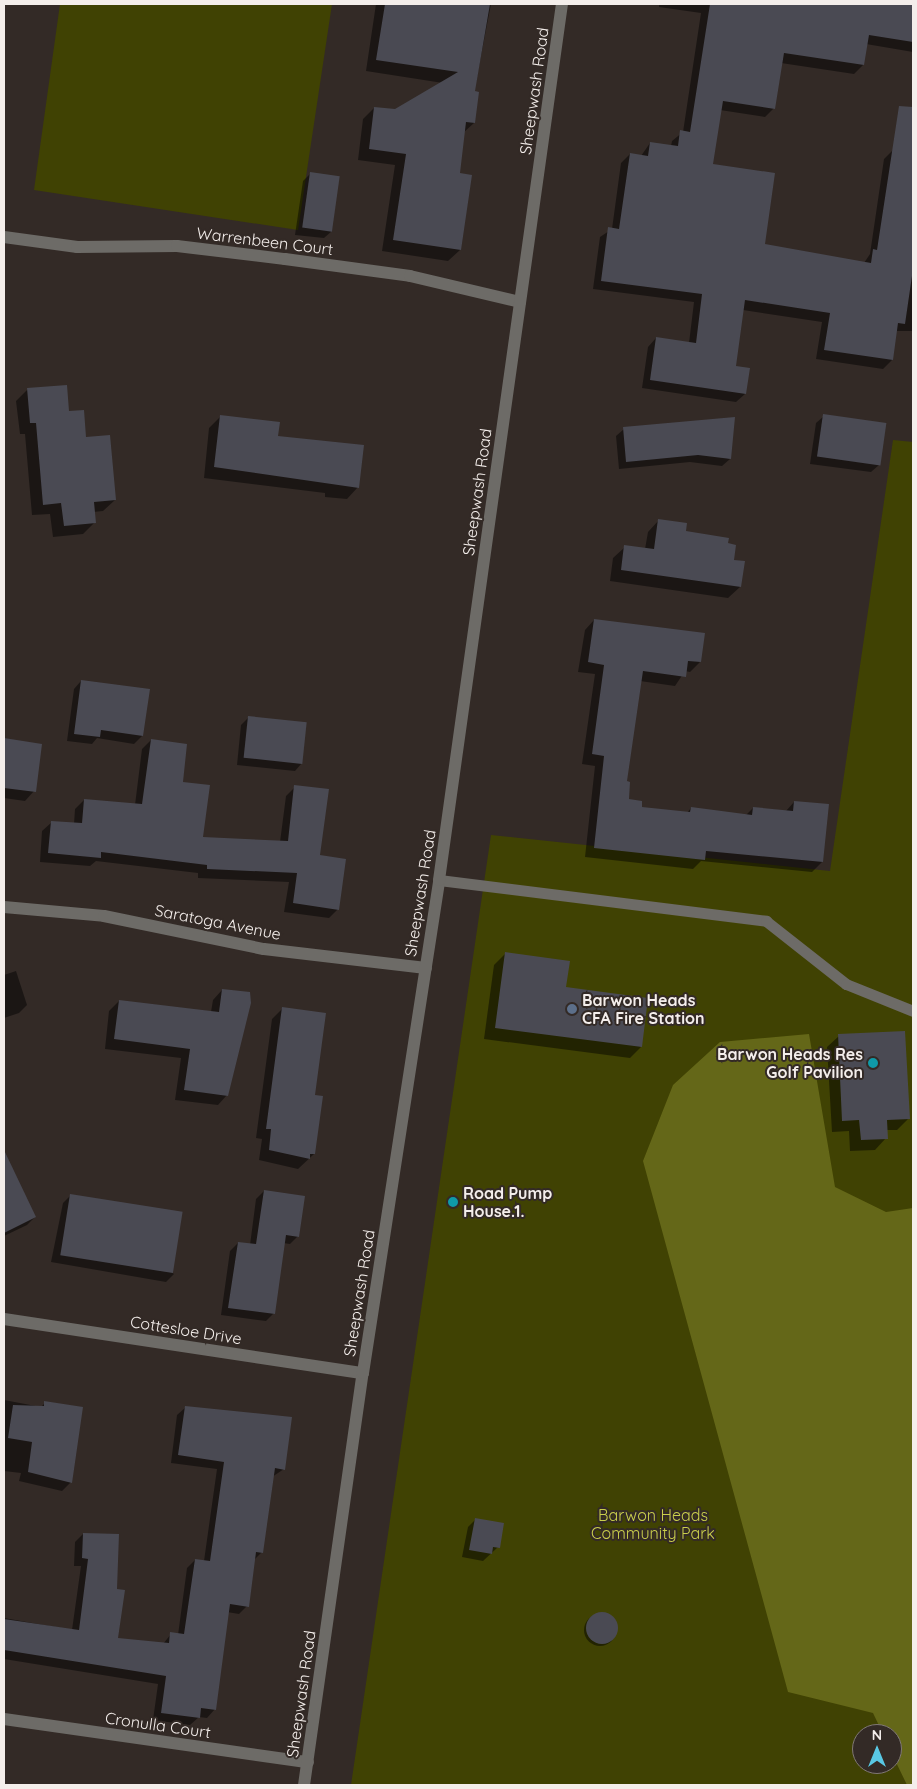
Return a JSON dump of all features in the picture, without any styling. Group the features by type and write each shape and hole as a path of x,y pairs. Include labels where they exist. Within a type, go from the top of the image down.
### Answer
{"street":[{"name":"Sheepwash Road","path":"304,1785 363,1373 439,880 562,4"},
{"name":"Warrenbeen Court","path":"4,237 77,247 177,246 285,258 410,276 520,302"},
{"name":"Saratoga Avenue","path":"4,907 104,916 264,949 426,968"},
{"name":"Cottesloe Drive","path":"4,1319 363,1373"},
{"name":"Cronulla Court","path":"4,1719 308,1762"}],"lane":[{"path":"439,880 766,922 846,984 913,1011"}],"green space":[{"path":"60,4 332,4 298,230 34,190"},
{"name":"Barwon Heads Community Park","path":"893,440 913,442 913,1785 351,1785 491,835 830,871"}],"shaded area":[{"path":"809,1034 835,1187 886,1212 913,1208 913,1785 907,1785 902,1774 902,1724 878,1724 873,1713 788,1692 643,1161 673,1085 720,1042"}],"building":[{"path":"385,4 490,4 475,91 479,92 475,123 466,122 460,173 472,175 461,250 393,240 406,154 369,149 374,107 395,109 458,72 376,60"},
{"path":"710,4 913,4 913,42 869,35 864,65 784,53 775,109 723,101 713,164 775,173 765,244 871,263 873,249 877,250 899,106 913,107 913,269 905,324 898,323 893,360 824,350 830,313 745,300 736,366 750,368 746,394 650,380 656,337 696,343 702,294 601,281 608,227 619,229 630,153 648,156 650,142 678,146 680,130 690,132"},
{"path":"310,172 340,176 332,232 302,227"},
{"path":"67,385 69,411 84,410 86,437 110,435 116,500 94,502 96,523 64,526 61,503 43,505 36,423 30,423 27,388"},
{"path":"823,414 886,423 880,465 817,457"},
{"path":"220,415 280,422 278,436 364,445 359,488 214,467"},
{"path":"735,417 731,459 698,455 626,462 623,427"},
{"path":"658,519 687,523 686,531 729,538 728,543 736,545 734,560 745,561 741,587 621,570 624,545 654,549"},
{"path":"594,619 705,633 701,662 688,661 686,677 643,671 627,781 630,782 629,799 642,801 642,807 690,812 691,807 752,815 753,807 793,811 794,801 829,804 823,862 706,851 705,860 594,848 604,756 592,754 604,665 588,662"},
{"path":"81,680 150,689 143,736 101,730 100,737 74,734"},
{"path":"248,716 307,722 302,764 244,758"},
{"path":"4,738 42,744 36,792 4,788"},
{"path":"151,739 187,744 183,782 210,785 203,837 288,841 294,785 329,789 320,855 346,859 339,910 293,903 297,873 207,869 207,865 101,852 101,858 48,853 51,821 82,823 84,799 142,804"},
{"name":"Barwon Heads CFA Fire Station","path":"505,952 570,961 566,987 648,998 642,1047 495,1028"},
{"path":"222,989 250,992 251,1003 228,1096 184,1090 190,1049 114,1039 119,1000 219,1012"},
{"path":"282,1007 326,1013 315,1095 323,1096 315,1154 310,1154 310,1159 269,1150 271,1129 266,1129"},
{"name":"Barwon Heads Res Golf Pavilion","path":"905,1031 910,1119 887,1120 888,1139 861,1140 859,1120 842,1121 838,1034"},
{"path":"4,1150 36,1217 4,1233"},
{"path":"264,1190 305,1196 299,1237 286,1235 275,1314 228,1308 238,1242 256,1244"},
{"path":"70,1194 183,1212 173,1273 60,1255"},
{"path":"44,1401 83,1407 72,1483 28,1472 32,1442 8,1438 13,1405 44,1406"},
{"path":"185,1406 292,1417 285,1470 275,1468 263,1553 256,1552 249,1607 230,1604 216,1710 201,1708 200,1718 161,1713 166,1676 4,1650 4,1619 79,1630 88,1559 82,1558 83,1533 119,1534 117,1589 125,1590 118,1638 169,1643 170,1632 184,1634 195,1559 210,1561 224,1462 178,1455"},
{"path":"475,1518 504,1523 500,1548 493,1547 492,1554 469,1550"},
{"path":"602,1612 608,1613 613,1617 617,1622 617,1634 613,1639 608,1643 602,1644 596,1643 591,1639 587,1634 586,1628 587,1622 591,1617 596,1613"}],"place":[{"name":"Barwon Heads CFA Fire Station","path":"572,1009"},
{"name":"Barwon Heads Res Golf Pavilion","path":"873,1063"},
{"name":"Road Pump House.1.","path":"453,1202"}]}
